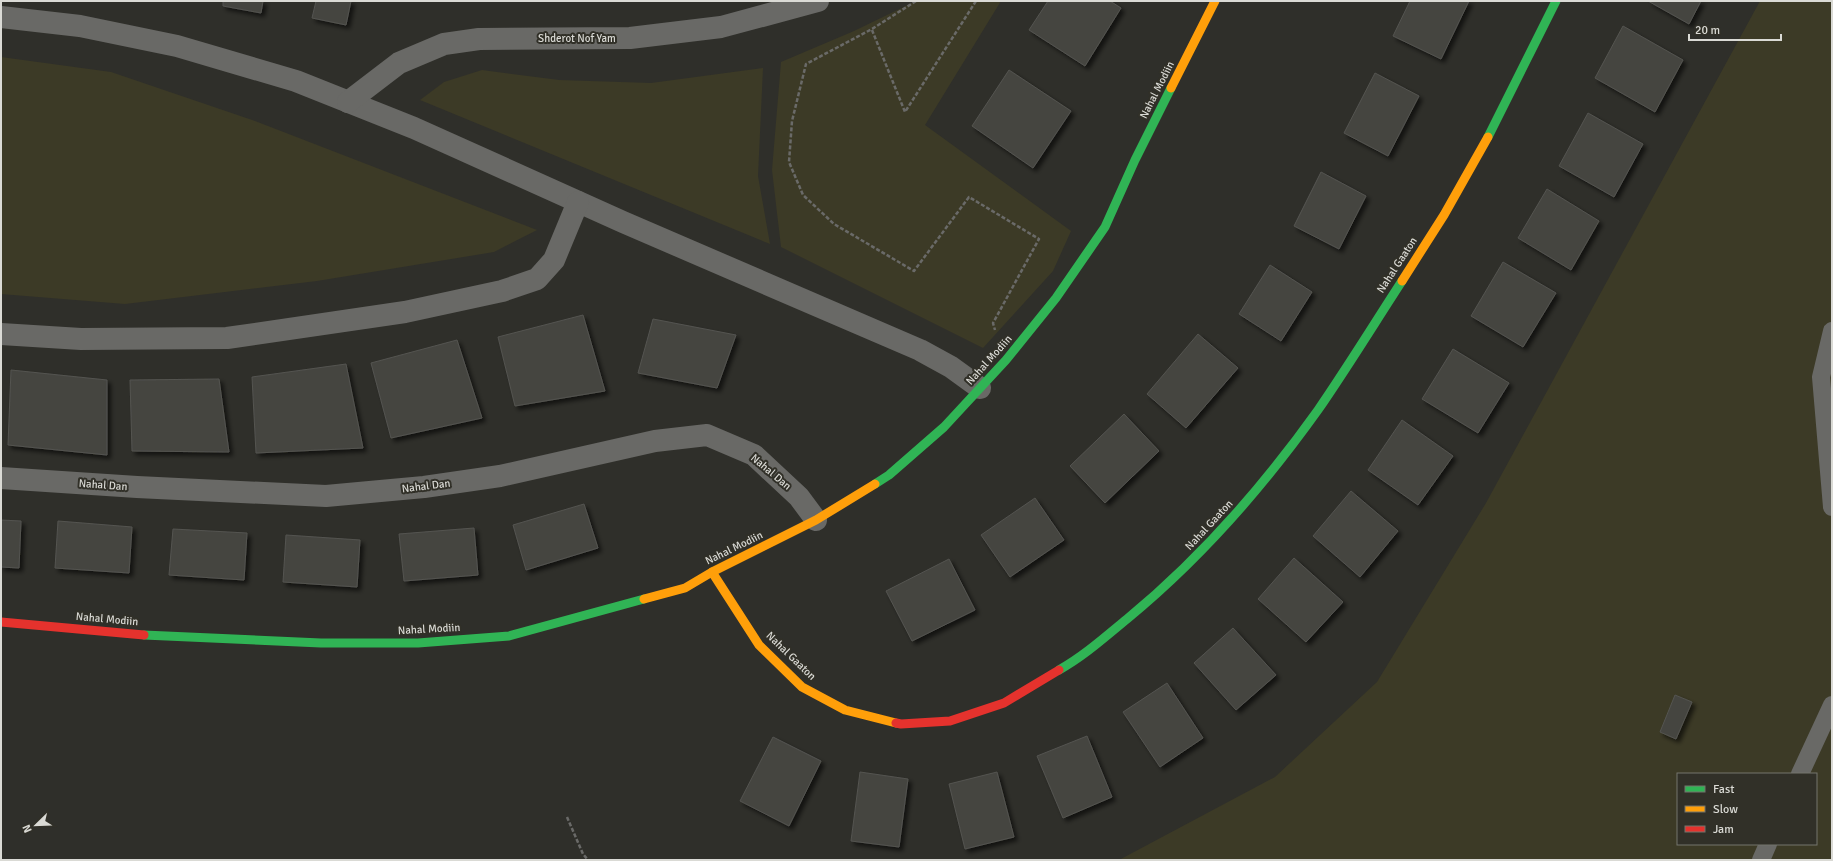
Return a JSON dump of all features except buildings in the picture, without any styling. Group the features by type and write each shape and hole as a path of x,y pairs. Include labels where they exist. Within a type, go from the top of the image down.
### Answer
{"street":[{"name":"Shderot Nof Yam","path":"348,102 399,63 444,44 479,39 630,38 722,27 818,1"},
{"name":"Nahal Modiin","path":"1,622 147,635 321,643 418,643 509,636 685,588 712,572 751,554 816,520 889,475 944,427 1006,360 1056,298 1105,227 1135,160 1215,1"},
{"name":"Nahal Gaaton","path":"712,572 759,645 802,687 845,710 901,724 950,721 1004,703 1078,659 1149,601 1208,545 1261,485 1318,410 1444,214 1499,118 1556,1"},
{"path":"1,17 80,26 177,46 296,81 414,128 578,202 920,350 951,367 980,388"},
{"path":"1,334 81,339 227,338 405,312 502,291 537,279 554,260 578,202"},
{"name":"Nahal Dan","path":"1,478 137,487 326,496 424,487 500,476 655,441 707,435 754,455 799,497 816,520"}],"lane":[{"path":"1832,331 1821,377 1832,507"},
{"path":"1800,773 1832,705"},
{"path":"1761,860 1768,845"}],"path":[{"path":"916,1 872,30 806,64 792,121 789,162 803,195 834,224 914,271 969,197 1039,238 993,323 1006,360"},
{"path":"872,30 905,112 976,1"},
{"path":"567,816 583,854 588,860"}],"shaded area":[{"path":"916,1 1001,1 925,125 1071,231 1053,271 983,348 781,247 772,170 781,62 854,31"},
{"path":"1760,1 1832,1 1832,860 1119,860 1275,777 1377,682 1486,503"},
{"path":"1,57 111,72 255,121 537,230 494,252 317,281 125,304 1,294"},
{"path":"763,68 758,176 770,244 420,100 444,82 482,70 559,80 651,83"}],"traffic: fast":[{"path":"1488,137 1556,1"},
{"path":"875,484 889,475 944,427 1006,360 1056,298 1105,227 1135,160 1171,88"},
{"path":"1059,670 1094,646 1154,596 1205,547 1253,494 1318,410 1402,281"},
{"path":"144,635 321,643 418,643 509,636 644,599"}],"traffic: slow":[{"path":"1171,88 1215,1"},
{"path":"1402,281 1444,215 1488,137"},
{"path":"644,599 685,588 712,572 816,520 875,484"},
{"path":"712,572 759,645 802,687 845,710 896,723"}],"traffic: jam":[{"path":"1,622 144,635"},
{"path":"896,723 950,721 1004,703 1059,670"}]}
